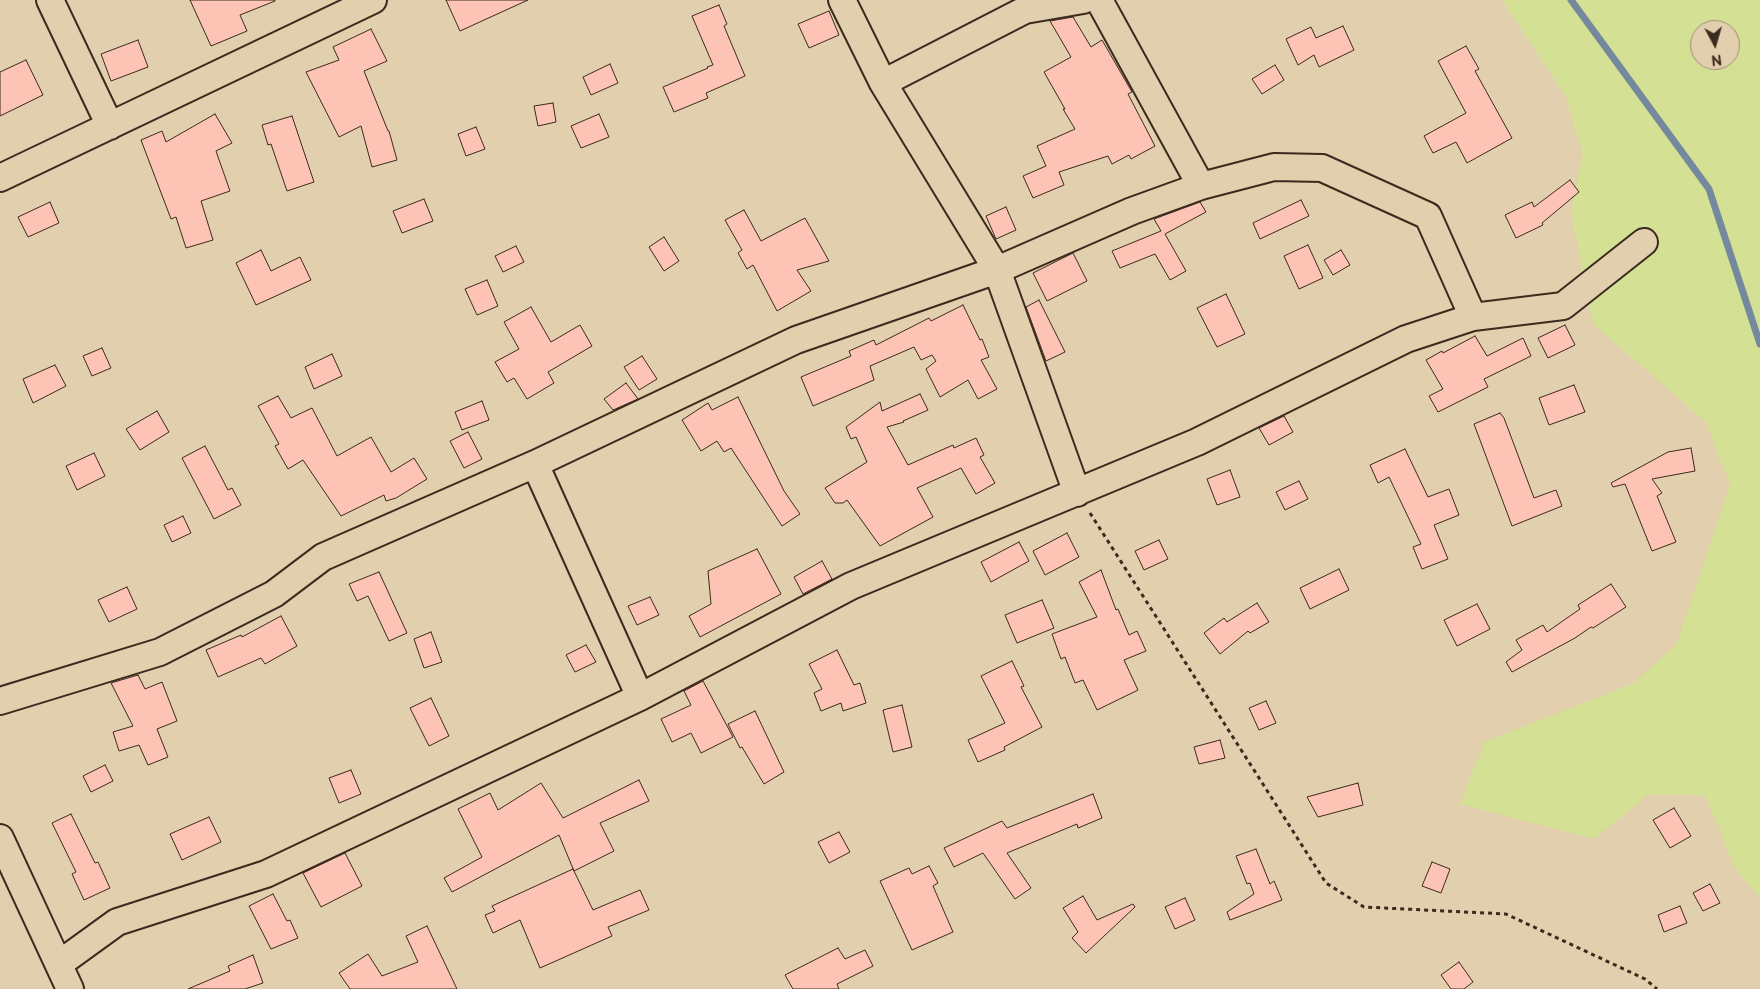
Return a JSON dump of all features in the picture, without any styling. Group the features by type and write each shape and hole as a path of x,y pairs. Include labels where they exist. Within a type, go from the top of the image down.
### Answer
{"street":[{"path":"50,0 110,126"},
{"path":"0,178 373,0"},
{"path":"842,0 883,83 997,270 1077,493"},
{"path":"883,83 1024,10 1083,0"},
{"path":"1099,0 1201,186"},
{"path":"0,700 160,652 274,594 323,557 535,464 796,340 997,270 1132,210 1201,186 1274,167 1322,168 1428,216 1473,317"},
{"path":"58,964 117,922 266,874 640,697 851,586 1197,442 1406,339 1473,317 1563,306 1644,242"},
{"path":"535,464 640,697"},
{"path":"0,838 70,989"}],"path":[{"path":"1077,493 1326,883 1364,907 1506,914 1645,979 1656,989"}],"green space":[{"path":"1502,0 1760,0 1760,898 1735,868 1705,795 1648,795 1594,839 1460,804 1484,742 1632,684 1676,645 1730,485 1706,422 1593,324 1571,212 1583,153 1565,95"}],"building":[{"path":"190,0 275,1 240,15 247,31 211,46"},
{"path":"446,0 528,0 460,31"},
{"path":"719,5 727,24 724,26 745,76 706,93 708,98 674,112 663,87 713,65 692,16"},
{"path":"829,11 839,35 809,48 798,24"},
{"path":"1073,17 1091,47 1102,40 1132,92 1128,94 1155,146 1131,159 1129,155 1112,164 1108,156 1059,172 1064,185 1033,198 1023,176 1046,166 1037,146 1075,129 1044,72 1071,57 1050,21"},
{"path":"1343,26 1354,50 1319,67 1314,55 1298,65 1286,39 1311,27 1316,38"},
{"path":"371,29 387,61 364,71 389,131 397,160 372,167 361,126 339,137 306,72 339,60 333,47"},
{"path":"138,40 148,67 111,81 101,54"},
{"path":"1466,46 1479,69 1475,71 1512,138 1467,163 1456,142 1433,153 1424,136 1466,113 1438,61"},
{"path":"26,60 43,95 0,116 0,72"},
{"path":"610,64 618,83 591,95 583,77"},
{"path":"1275,65 1284,80 1262,94 1252,79"},
{"path":"553,103 556,122 538,126 534,106"},
{"path":"215,114 232,143 216,151 230,191 201,201 213,240 186,248 176,217 171,219 141,140 162,131 166,142"},
{"path":"599,114 609,137 581,148 571,126"},
{"path":"292,116 314,182 287,191 271,144 268,145 262,125"},
{"path":"476,127 485,149 466,156 458,134"},
{"path":"1570,180 1579,192 1542,223 1543,225 1516,238 1505,215 1532,202 1534,207"},
{"path":"424,199 433,221 402,233 393,211"},
{"path":"1301,200 1309,216 1260,239 1253,223"},
{"path":"50,202 59,223 28,237 18,217"},
{"path":"1200,202 1206,212 1165,234 1186,271 1170,280 1155,254 1120,268 1112,251 1161,231 1154,219"},
{"path":"1006,207 1016,230 996,239 986,216"},
{"path":"744,210 761,241 805,218 829,261 797,270 811,291 777,311 753,265 747,269 738,253 742,250 725,220"},
{"path":"664,237 679,261 664,271 649,247"},
{"path":"1308,245 1323,278 1299,289 1284,256"},
{"path":"516,246 524,262 503,272 495,256"},
{"path":"261,250 271,271 300,257 311,280 256,305 236,263"},
{"path":"1341,250 1350,265 1333,275 1324,260"},
{"path":"1073,253 1087,281 1047,301 1033,273"},
{"path":"487,280 498,306 477,315 465,289"},
{"path":"1226,294 1245,334 1217,347 1197,308"},
{"path":"1039,300 1065,352 1046,361 1026,307"},
{"path":"963,305 980,340 982,339 989,357 981,360 997,389 978,399 968,380 940,397 926,369 936,361 932,355 921,360 914,347 870,366 874,380 813,406 801,377 851,356 849,351 874,340 876,345 929,318 931,321"},
{"path":"531,307 551,342 580,325 592,346 548,372 554,383 527,399 514,378 507,382 495,362 519,349 504,322"},
{"path":"1565,325 1575,345 1548,358 1538,338"},
{"path":"1475,336 1487,356 1523,338 1531,356 1484,379 1488,387 1438,412 1429,396 1443,389 1426,360"},
{"path":"102,348 111,368 92,376 83,356"},
{"path":"332,354 342,376 314,389 305,367"},
{"path":"642,356 657,379 639,390 624,367"},
{"path":"55,365 66,386 33,403 23,379"},
{"path":"626,383 638,399 613,410 604,399"},
{"path":"1574,385 1585,412 1549,425 1539,398"},
{"path":"920,394 928,410 904,422 887,427 908,465 953,445 954,448 976,438 984,455 980,457 995,483 976,494 961,468 917,488 933,517 880,546 847,500 843,503 835,503 825,488 867,462 856,437 851,439 846,427 880,402 882,411"},
{"path":"278,396 291,418 312,408 337,456 371,437 391,472 414,458 427,479 396,498 386,501 384,495 341,516 303,460 288,469 275,446 279,444 258,406"},
{"path":"738,397 784,491 800,514 782,526 731,448 724,452 717,441 701,451 682,420 708,403 712,410"},
{"path":"482,401 489,420 462,430 455,412"},
{"path":"157,411 169,432 140,450 126,429"},
{"path":"1500,413 1504,418 1534,498 1556,490 1562,506 1512,526 1474,424"},
{"path":"1284,416 1293,432 1269,445 1259,428"},
{"path":"468,432 482,459 464,468 450,441"},
{"path":"205,446 228,490 232,488 241,505 214,519 182,458"},
{"path":"1691,448 1695,471 1652,479 1662,493 1657,496 1676,542 1652,551 1625,484 1613,487 1611,483 1668,452"},
{"path":"1405,449 1428,497 1449,489 1459,515 1434,525 1448,559 1422,569 1413,547 1421,544 1389,477 1378,483 1370,465"},
{"path":"94,453 105,476 77,490 66,466"},
{"path":"1230,470 1240,497 1217,505 1207,479"},
{"path":"1299,481 1308,499 1285,510 1276,492"},
{"path":"183,516 191,533 172,542 164,525"},
{"path":"1067,533 1079,557 1045,575 1033,551"},
{"path":"1159,540 1168,559 1144,570 1135,551"},
{"path":"1019,542 1029,561 991,582 981,562"},
{"path":"757,549 781,594 700,637 689,616 711,604 708,571"},
{"path":"822,561 832,579 803,594 794,577"},
{"path":"1339,569 1349,590 1310,609 1300,588"},
{"path":"1101,570 1116,610 1118,609 1129,635 1137,631 1146,651 1124,660 1138,690 1097,710 1083,680 1075,683 1065,657 1061,659 1052,634 1097,617 1079,582"},
{"path":"379,572 407,633 389,641 368,596 357,601 349,584"},
{"path":"1611,584 1626,607 1593,628 1591,627 1575,638 1512,672 1506,662 1522,650 1516,640 1543,625 1547,632 1580,609 1578,605"},
{"path":"127,587 137,609 109,622 98,600"},
{"path":"650,597 659,615 637,625 628,606"},
{"path":"1042,600 1054,628 1017,643 1005,615"},
{"path":"1257,603 1269,622 1250,633 1248,631 1220,654 1204,633 1224,618 1227,622"},
{"path":"1477,604 1490,629 1457,646 1444,620"},
{"path":"281,616 297,646 265,664 261,658 218,677 206,650 241,635 242,637"},
{"path":"431,632 442,662 424,668 414,639"},
{"path":"586,645 596,662 575,672 566,655"},
{"path":"837,650 854,685 860,683 866,703 843,711 841,703 821,711 814,693 822,689 809,664"},
{"path":"1012,661 1024,686 1021,687 1042,727 1004,747 1005,750 978,762 968,740 1005,723 981,676"},
{"path":"138,675 145,689 162,682 177,721 157,729 168,757 148,765 139,745 119,751 113,732 133,726 111,683"},
{"path":"703,681 733,737 701,753 691,733 672,742 661,719 691,705 684,691"},
{"path":"431,698 449,736 429,746 410,708"},
{"path":"1266,701 1276,723 1259,730 1249,708"},
{"path":"902,705 912,747 893,752 883,710"},
{"path":"755,711 784,772 764,784 742,747 740,748 728,724"},
{"path":"1220,740 1225,758 1199,764 1194,747"},
{"path":"105,765 113,781 91,792 83,776"},
{"path":"351,770 361,794 339,803 329,778"},
{"path":"639,780 649,801 600,823 614,851 574,871 559,835 452,892 444,878 482,857 458,809 490,793 498,810 541,783 563,818"},
{"path":"1358,783 1363,805 1318,817 1307,797"},
{"path":"1093,794 1102,818 1078,828 1077,824 1007,853 1031,888 1015,899 983,853 954,867 944,848 1002,821 1007,828"},
{"path":"1674,808 1691,836 1670,848 1653,820"},
{"path":"71,814 95,863 98,862 110,888 84,900 72,874 76,872 52,823"},
{"path":"209,817 221,842 182,860 170,834"},
{"path":"839,832 850,852 829,863 818,842"},
{"path":"1256,849 1270,884 1274,881 1282,900 1230,920 1227,912 1254,894 1250,883 1247,884 1236,856"},
{"path":"345,853 362,886 321,907 303,873"},
{"path":"1432,862 1450,869 1441,893 1422,886"},
{"path":"929,866 938,883 933,886 953,932 912,950 880,881 909,868 912,874"},
{"path":"573,869 593,910 640,890 649,910 608,927 612,936 540,968 520,920 493,933 485,915 495,911 492,906"},
{"path":"1710,884 1720,903 1703,911 1693,893"},
{"path":"273,894 287,921 290,920 298,938 271,949 249,906"},
{"path":"1083,896 1097,920 1133,904 1135,907 1086,953 1072,938 1078,932 1063,908"},
{"path":"1185,898 1195,920 1175,929 1165,907"},
{"path":"1680,906 1687,923 1664,932 1658,915"},
{"path":"427,926 457,989 350,989 339,973 368,954 382,976 418,962 406,936"},
{"path":"838,948 845,959 865,950 873,966 837,984 839,989 793,989 785,975"},
{"path":"253,955 263,983 245,989 188,989 230,971 228,966"},
{"path":"1459,962 1473,982 1464,989 1451,989 1441,975"}],"waterway":[{"path":"1571,0 1709,189 1760,344"}]}
